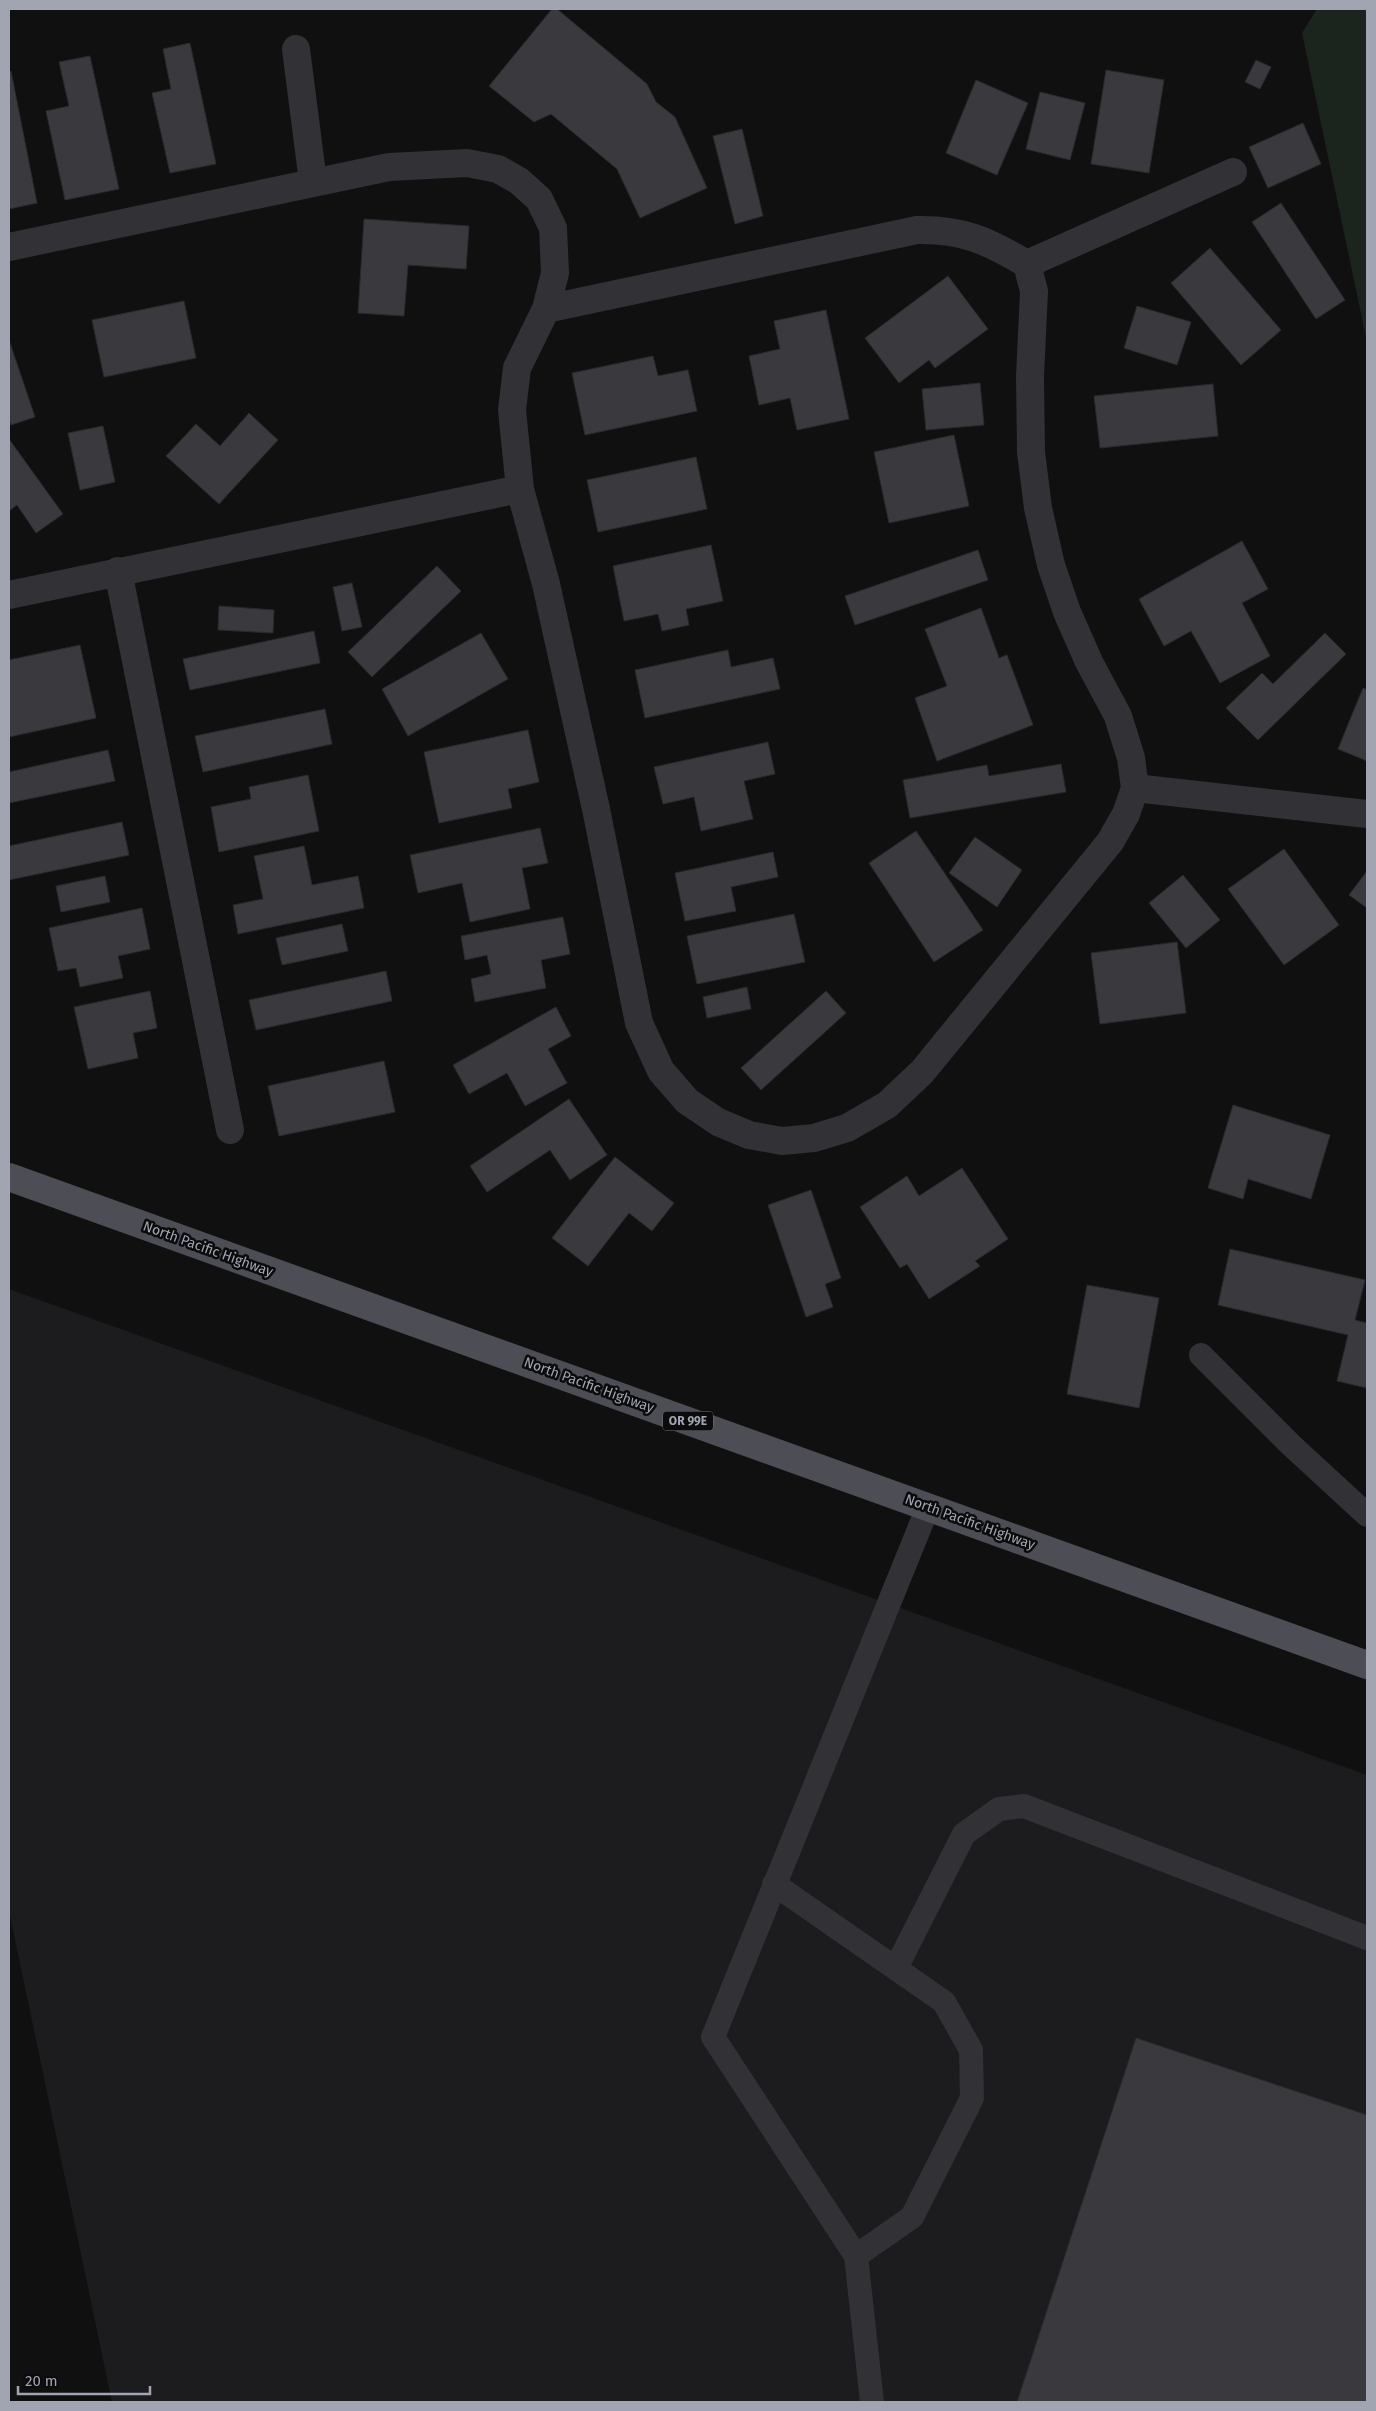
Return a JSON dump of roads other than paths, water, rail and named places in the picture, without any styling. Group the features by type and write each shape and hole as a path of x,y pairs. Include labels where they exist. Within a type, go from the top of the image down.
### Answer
{"main road":[{"name":"North Pacific Highway","path":"9,1177 1367,1665"}],"street":[{"path":"296,49 313,182"},
{"path":"9,247 389,167 468,163 498,169 519,181 539,200 553,228 555,273 546,308 517,368 512,410 520,490 546,584 596,808 639,1023 660,1071 687,1101 718,1122 749,1135 782,1141 814,1138 847,1128 887,1105 922,1072 1110,842 1126,814 1135,788 1131,758 1118,716 1089,662 1067,612 1051,565 1038,508 1031,452 1030,378 1034,291 1027,264 996,246 972,236 943,229 917,230 546,308"},
{"path":"1027,264 1233,172"},
{"path":"9,595 118,571 520,490"},
{"path":"118,571 230,1130"},
{"path":"1135,788 1367,814"}],"lane":[{"path":"1201,1355 1290,1445 1367,1515"},
{"path":"872,2402 856,2256 713,2037 928,1507"},
{"path":"896,1968 964,1834 999,1808 1024,1806 1367,1938"},
{"path":"774,1884 944,2002 971,2050 972,2098 912,2218 856,2256"}]}
